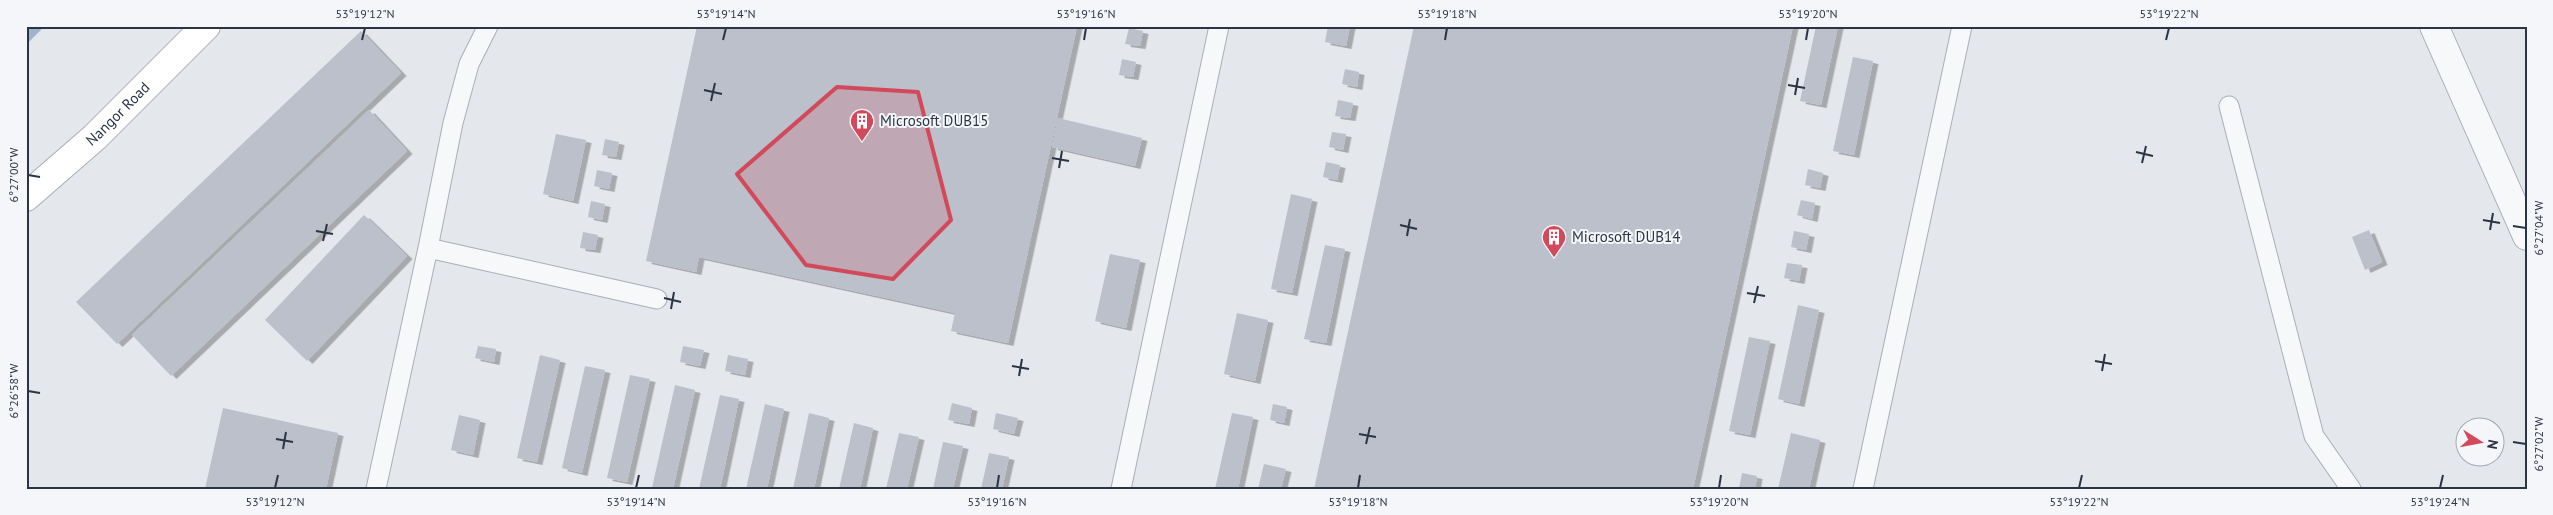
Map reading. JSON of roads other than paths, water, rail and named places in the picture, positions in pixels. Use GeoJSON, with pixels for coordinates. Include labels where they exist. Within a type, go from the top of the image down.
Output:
{"type":"FeatureCollection","features":[{"type":"Feature","properties":{"kind":"main road","name":"Nangor Road"},"geometry":{"type":"LineString","coordinates":[[26,197],[95,137],[206,26]]}},
{"type":"Feature","properties":{"kind":"street"},"geometry":{"type":"LineString","coordinates":[[2434,26],[2519,199],[2527,236]]}},
{"type":"Feature","properties":{"kind":"lane"},"geometry":{"type":"LineString","coordinates":[[376,489],[453,123],[469,64],[488,26]]}},
{"type":"Feature","properties":{"kind":"lane"},"geometry":{"type":"LineString","coordinates":[[1120,489],[1219,26]]}},
{"type":"Feature","properties":{"kind":"lane"},"geometry":{"type":"LineString","coordinates":[[1863,489],[1962,26]]}},
{"type":"Feature","properties":{"kind":"lane"},"geometry":{"type":"LineString","coordinates":[[2229,106],[2314,436],[2351,489]]}},
{"type":"Feature","properties":{"kind":"lane"},"geometry":{"type":"LineString","coordinates":[[428,248],[657,299]]}},
{"type":"Feature","properties":{"kind":"waterway"},"geometry":{"type":"LineString","coordinates":[[26,37],[37,26]]}},
{"type":"Feature","properties":{"kind":"place","name":"Microsoft DUB15"},"geometry":{"type":"Point","coordinates":[862,142]}},
{"type":"Feature","properties":{"kind":"place","name":"Microsoft DUB14"},"geometry":{"type":"Point","coordinates":[1554,258]}}]}
